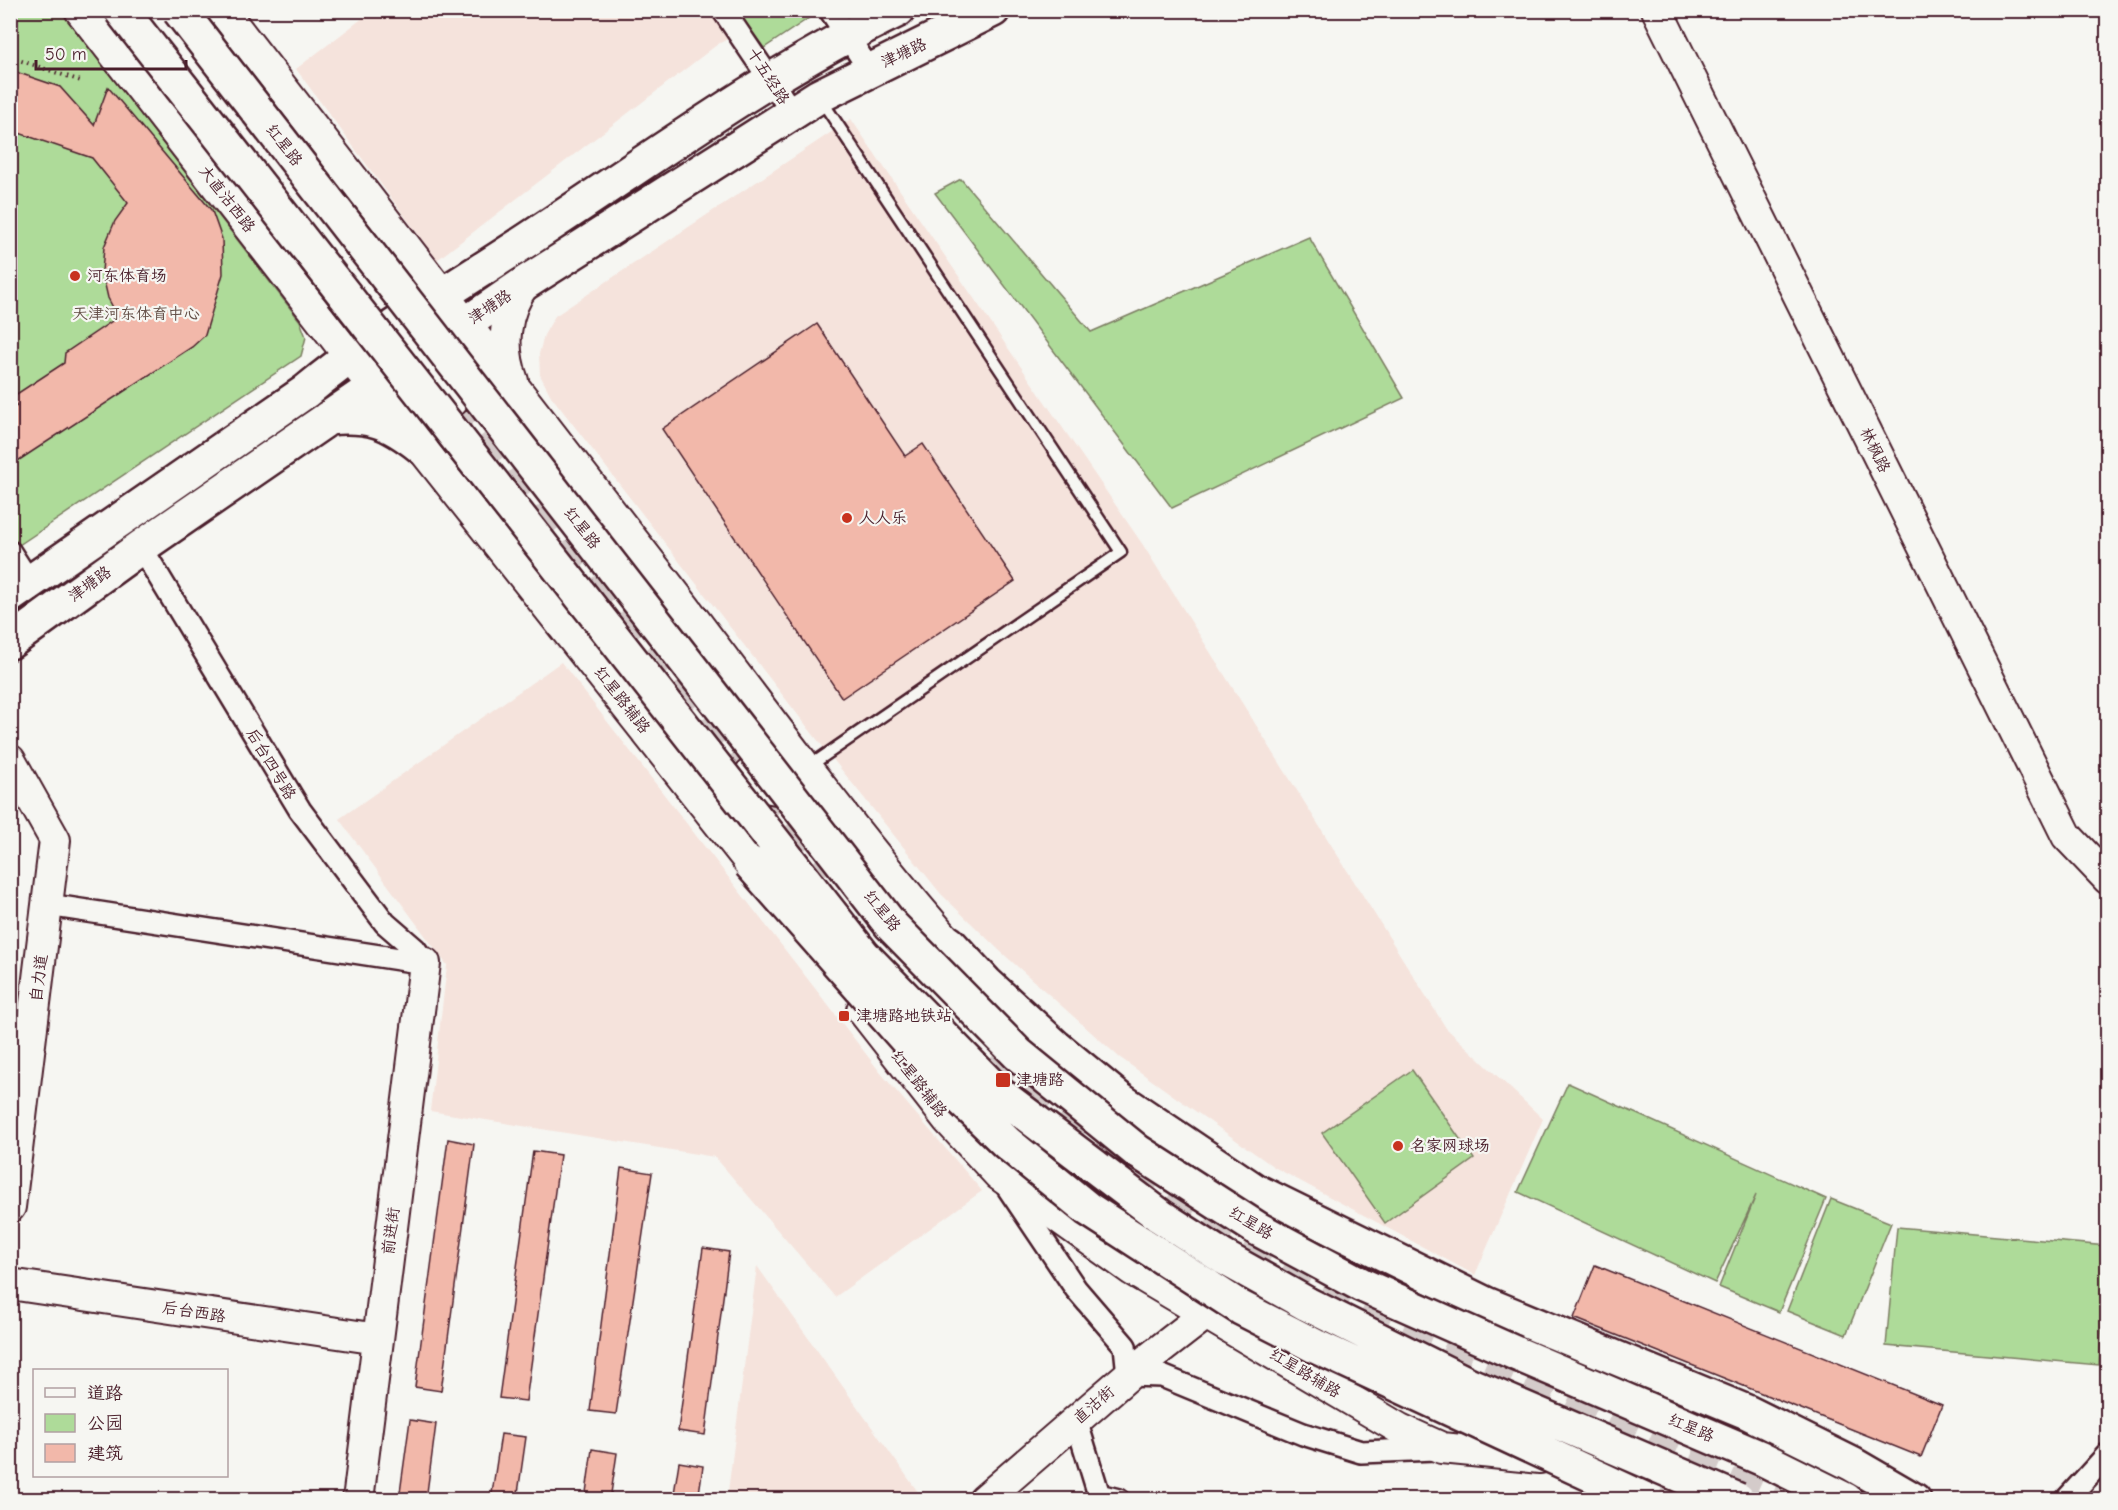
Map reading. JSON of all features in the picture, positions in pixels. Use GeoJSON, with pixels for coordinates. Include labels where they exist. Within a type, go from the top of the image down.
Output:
{"type":"FeatureCollection","features":[{"type":"Feature","properties":{"kind":"main road","name":"大直沽西路"},"geometry":{"type":"LineString","coordinates":[[80,10],[360,369]]}},
{"type":"Feature","properties":{"kind":"main road"},"geometry":{"type":"LineString","coordinates":[[121,10],[863,955],[998,1093],[1160,1216],[1223,1257],[1307,1304],[1470,1385],[1738,1500]]}},
{"type":"Feature","properties":{"kind":"main road","name":"红星路"},"geometry":{"type":"LineString","coordinates":[[179,10],[891,925],[1018,1054],[1137,1151],[1258,1229],[1331,1268],[1493,1343],[1761,1458],[1846,1500]]}},
{"type":"Feature","properties":{"kind":"main road"},"geometry":{"type":"LineString","coordinates":[[222,10],[895,882],[986,983],[1056,1047],[1119,1099],[1254,1190],[1486,1304],[1747,1412],[1852,1464],[1914,1500]]}},
{"type":"Feature","properties":{"kind":"main road","name":"津塘路"},"geometry":{"type":"LineString","coordinates":[[360,369],[402,367],[452,306],[490,266],[770,80],[838,23],[898,10]]}},
{"type":"Feature","properties":{"kind":"main road","name":"津塘路"},"geometry":{"type":"LineString","coordinates":[[20,590],[305,392],[360,369],[452,306],[525,283],[805,104],[869,69],[993,10]]}},
{"type":"Feature","properties":{"kind":"main road","name":"林枫路"},"geometry":{"type":"LineString","coordinates":[[1656,10],[2067,836],[2108,879]]}},
{"type":"Feature","properties":{"kind":"main road"},"geometry":{"type":"LineString","coordinates":[[518,392],[509,369],[506,336],[513,303],[525,283]]}},
{"type":"Feature","properties":{"kind":"main road"},"geometry":{"type":"LineString","coordinates":[[305,392],[318,367],[323,350],[321,328],[314,310]]}},
{"type":"Feature","properties":{"kind":"main road"},"geometry":{"type":"LineString","coordinates":[[421,447],[402,406],[400,387],[402,367],[425,379],[453,401]]}},
{"type":"Feature","properties":{"kind":"main road","name":"津塘路"},"geometry":{"type":"LineString","coordinates":[[10,642],[141,547],[328,418],[360,369]]}},
{"type":"Feature","properties":{"kind":"main road","name":"红星路辅路"},"geometry":{"type":"LineString","coordinates":[[360,369],[421,447],[735,826],[750,863],[948,1120],[999,1175],[1132,1270],[1400,1429],[1443,1448],[1539,1458]]}},
{"type":"Feature","properties":{"kind":"main road"},"geometry":{"type":"LineString","coordinates":[[328,418],[347,416],[377,420],[396,428],[421,447]]}},
{"type":"Feature","properties":{"kind":"main road","name":"自力道"},"geometry":{"type":"LineString","coordinates":[[10,760],[55,840],[48,905],[18,1091],[10,1207]]}},
{"type":"Feature","properties":{"kind":"main road"},"geometry":{"type":"LineString","coordinates":[[750,774],[769,798],[811,796],[842,814]]}},
{"type":"Feature","properties":{"kind":"main road"},"geometry":{"type":"LineString","coordinates":[[750,863],[944,1082],[1007,1143],[1088,1209],[1241,1308],[1304,1341],[1646,1500]]}},
{"type":"Feature","properties":{"kind":"main road","name":"前进街"},"geometry":{"type":"LineString","coordinates":[[358,1500],[425,963]]}},
{"type":"Feature","properties":{"kind":"main road","name":"后台西路"},"geometry":{"type":"LineString","coordinates":[[10,1284],[378,1339]]}},
{"type":"Feature","properties":{"kind":"main road","name":"直沽街"},"geometry":{"type":"LineString","coordinates":[[984,1500],[1128,1375],[1206,1314]]}},
{"type":"Feature","properties":{"kind":"street","name":"十五经路"},"geometry":{"type":"LineString","coordinates":[[723,10],[770,80],[805,104]]}},
{"type":"Feature","properties":{"kind":"street"},"geometry":{"type":"LineString","coordinates":[[838,23],[869,69]]}},
{"type":"Feature","properties":{"kind":"street","name":"后台四号路"},"geometry":{"type":"LineString","coordinates":[[141,547],[300,810],[385,922],[415,949],[425,963]]}},
{"type":"Feature","properties":{"kind":"street"},"geometry":{"type":"LineString","coordinates":[[10,552],[20,590]]}},
{"type":"Feature","properties":{"kind":"street"},"geometry":{"type":"LineString","coordinates":[[48,905],[425,963]]}},
{"type":"Feature","properties":{"kind":"street"},"geometry":{"type":"LineString","coordinates":[[999,1175],[1076,1289],[1125,1346],[1128,1375],[1162,1376],[1303,1434],[1361,1452],[1443,1448]]}},
{"type":"Feature","properties":{"kind":"street"},"geometry":{"type":"LineString","coordinates":[[1076,1420],[1099,1495],[1119,1500]]}},
{"type":"Feature","properties":{"kind":"street"},"geometry":{"type":"LineString","coordinates":[[2066,1500],[2108,1454]]}},
{"type":"Feature","properties":{"kind":"lane"},"geometry":{"type":"LineString","coordinates":[[735,826],[806,769],[1121,552],[805,104]]}},
{"type":"Feature","properties":{"kind":"path"},"geometry":{"type":"LineString","coordinates":[[10,57],[81,81]]}},
{"type":"Feature","properties":{"kind":"shaded area"},"geometry":{"type":"Polygon","coordinates":[[[372,11],[782,11],[718,44],[437,260],[296,69],[372,11]]]}},
{"type":"Feature","properties":{"kind":"shaded area"},"geometry":{"type":"Polygon","coordinates":[[[851,119],[1143,545],[1446,1028],[1543,1119],[1475,1275],[1274,1167],[1119,1057],[1000,951],[941,894],[812,733],[551,396],[540,375],[539,354],[544,335],[555,316],[851,119]]]}},
{"type":"Feature","properties":{"kind":"shaded area"},"geometry":{"type":"Polygon","coordinates":[[[561,662],[880,1072],[982,1191],[835,1297],[715,1157],[430,1111],[447,965],[339,819],[561,662]]]}},
{"type":"Feature","properties":{"kind":"shaded area"},"geometry":{"type":"Polygon","coordinates":[[[757,1266],[923,1499],[727,1499],[757,1266]]]}},
{"type":"Feature","properties":{"kind":"green space"},"geometry":{"type":"Polygon","coordinates":[[[821,10],[764,48],[737,11],[821,10]]]}},
{"type":"Feature","properties":{"kind":"green space","name":"天津河东体育中心"},"geometry":{"type":"Polygon","coordinates":[[[10,11],[61,11],[300,321],[306,337],[301,356],[19,545],[10,542],[10,11]]]}},
{"type":"Feature","properties":{"kind":"green space"},"geometry":{"type":"Polygon","coordinates":[[[961,179],[1091,332],[1309,237],[1404,398],[1172,508],[935,193],[961,179]]]}},
{"type":"Feature","properties":{"kind":"green space","name":"名家网球场"},"geometry":{"type":"Polygon","coordinates":[[[1412,1070],[1474,1159],[1385,1223],[1322,1133],[1412,1070]]]}},
{"type":"Feature","properties":{"kind":"green space"},"geometry":{"type":"Polygon","coordinates":[[[1568,1083],[1826,1199],[1779,1312],[1719,1287],[1756,1195],[1715,1283],[1518,1192],[1568,1083]]]}},
{"type":"Feature","properties":{"kind":"green space"},"geometry":{"type":"Polygon","coordinates":[[[1831,1199],[1891,1223],[1846,1335],[1787,1311],[1831,1199]]]}},
{"type":"Feature","properties":{"kind":"green space"},"geometry":{"type":"Polygon","coordinates":[[[1897,1227],[2107,1246],[2099,1365],[1886,1346],[1897,1227]]]}},
{"type":"Feature","properties":{"kind":"building"},"geometry":{"type":"Polygon","coordinates":[[[10,70],[60,87],[94,125],[108,87],[212,211],[222,239],[223,274],[205,335],[192,347],[10,466],[10,410],[17,406],[12,397],[64,363],[65,353],[118,317],[108,298],[102,272],[104,247],[115,221],[128,203],[92,158],[10,130],[10,70]]]}},
{"type":"Feature","properties":{"kind":"building","name":"人人乐"},"geometry":{"type":"Polygon","coordinates":[[[817,324],[905,456],[923,444],[1015,581],[842,698],[662,429],[817,324]]]}},
{"type":"Feature","properties":{"kind":"building"},"geometry":{"type":"Polygon","coordinates":[[[448,1139],[474,1144],[441,1391],[415,1387],[448,1139]]]}},
{"type":"Feature","properties":{"kind":"building"},"geometry":{"type":"Polygon","coordinates":[[[533,1151],[560,1155],[526,1401],[499,1398],[533,1151]]]}},
{"type":"Feature","properties":{"kind":"building"},"geometry":{"type":"Polygon","coordinates":[[[621,1168],[652,1173],[616,1414],[590,1411],[621,1168]]]}},
{"type":"Feature","properties":{"kind":"building"},"geometry":{"type":"Polygon","coordinates":[[[703,1248],[729,1252],[705,1435],[678,1431],[703,1248]]]}},
{"type":"Feature","properties":{"kind":"building"},"geometry":{"type":"Polygon","coordinates":[[[1595,1265],[1942,1405],[1921,1457],[1574,1318],[1595,1265]]]}},
{"type":"Feature","properties":{"kind":"building"},"geometry":{"type":"Polygon","coordinates":[[[410,1420],[436,1424],[426,1500],[399,1500],[410,1420]]]}},
{"type":"Feature","properties":{"kind":"building"},"geometry":{"type":"Polygon","coordinates":[[[501,1434],[526,1437],[517,1500],[491,1500],[501,1434]]]}},
{"type":"Feature","properties":{"kind":"building"},"geometry":{"type":"Polygon","coordinates":[[[592,1449],[617,1453],[610,1500],[585,1500],[592,1449]]]}},
{"type":"Feature","properties":{"kind":"building"},"geometry":{"type":"Polygon","coordinates":[[[679,1462],[703,1466],[698,1500],[673,1500],[679,1462]]]}},
{"type":"Feature","properties":{"kind":"tunnel"},"geometry":{"type":"LineString","coordinates":[[453,401],[768,798],[830,871]]}},
{"type":"Feature","properties":{"kind":"tunnel"},"geometry":{"type":"LineString","coordinates":[[997,1052],[1057,1114],[1084,1137],[1240,1246],[1361,1313],[1790,1500]]}},
{"type":"Feature","properties":{"kind":"tunnel"},"geometry":{"type":"LineString","coordinates":[[1618,1476],[1684,1500]]}},
{"type":"Feature","properties":{"kind":"place","name":"河东体育场"},"geometry":{"type":"Point","coordinates":[75,276]}},
{"type":"Feature","properties":{"kind":"place","name":"人人乐"},"geometry":{"type":"Point","coordinates":[847,518]}},
{"type":"Feature","properties":{"kind":"place","name":"津塘路地铁站"},"geometry":{"type":"Point","coordinates":[844,1016]}},
{"type":"Feature","properties":{"kind":"place","name":"津塘路"},"geometry":{"type":"Point","coordinates":[1003,1080]}},
{"type":"Feature","properties":{"kind":"place","name":"名家网球场"},"geometry":{"type":"Point","coordinates":[1398,1146]}}]}
